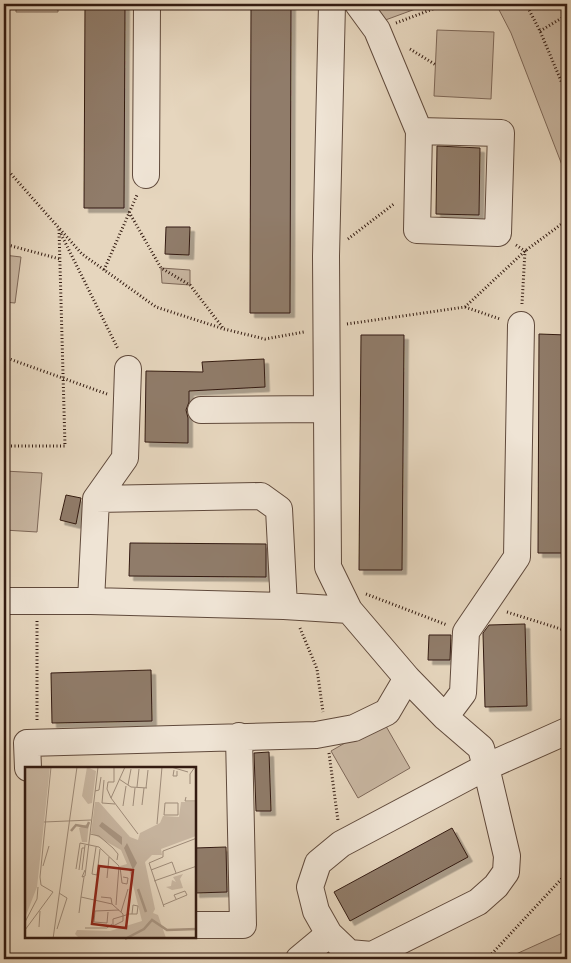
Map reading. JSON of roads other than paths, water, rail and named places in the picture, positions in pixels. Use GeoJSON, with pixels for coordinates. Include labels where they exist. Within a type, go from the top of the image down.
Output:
{"type":"FeatureCollection","features":[{"type":"Feature","properties":{"kind":"lane"},"geometry":{"type":"LineString","coordinates":[[146,175],[147,4]]}},
{"type":"Feature","properties":{"kind":"lane"},"geometry":{"type":"LineString","coordinates":[[332,4],[326,256],[328,567],[349,610],[407,678],[445,718],[481,748],[486,767],[508,856],[506,872],[496,886],[478,902],[372,955],[349,952],[329,934],[316,911],[310,887],[318,863],[341,844],[486,767],[567,731]]}},
{"type":"Feature","properties":{"kind":"lane"},"geometry":{"type":"LineString","coordinates":[[358,4],[377,30],[419,131],[416,230],[498,233],[501,133],[419,131]]}},
{"type":"Feature","properties":{"kind":"lane"},"geometry":{"type":"LineString","coordinates":[[445,718],[463,693],[466,632],[517,556],[521,326]]}},
{"type":"Feature","properties":{"kind":"lane"},"geometry":{"type":"LineString","coordinates":[[91,601],[96,499],[125,458],[128,369]]}},
{"type":"Feature","properties":{"kind":"lane"},"geometry":{"type":"LineString","coordinates":[[201,410],[326,409]]}},
{"type":"Feature","properties":{"kind":"lane"},"geometry":{"type":"LineString","coordinates":[[96,499],[261,496],[279,509],[284,606]]}},
{"type":"Feature","properties":{"kind":"lane"},"geometry":{"type":"LineString","coordinates":[[4,601],[91,601],[284,606],[349,610]]}},
{"type":"Feature","properties":{"kind":"lane"},"geometry":{"type":"LineString","coordinates":[[28,767],[27,743],[316,735],[354,728],[388,712],[407,678]]}},
{"type":"Feature","properties":{"kind":"lane"},"geometry":{"type":"LineString","coordinates":[[196,925],[242,925],[239,736]]}},
{"type":"Feature","properties":{"kind":"lane"},"geometry":{"type":"LineString","coordinates":[[299,959],[329,934]]}}]}
